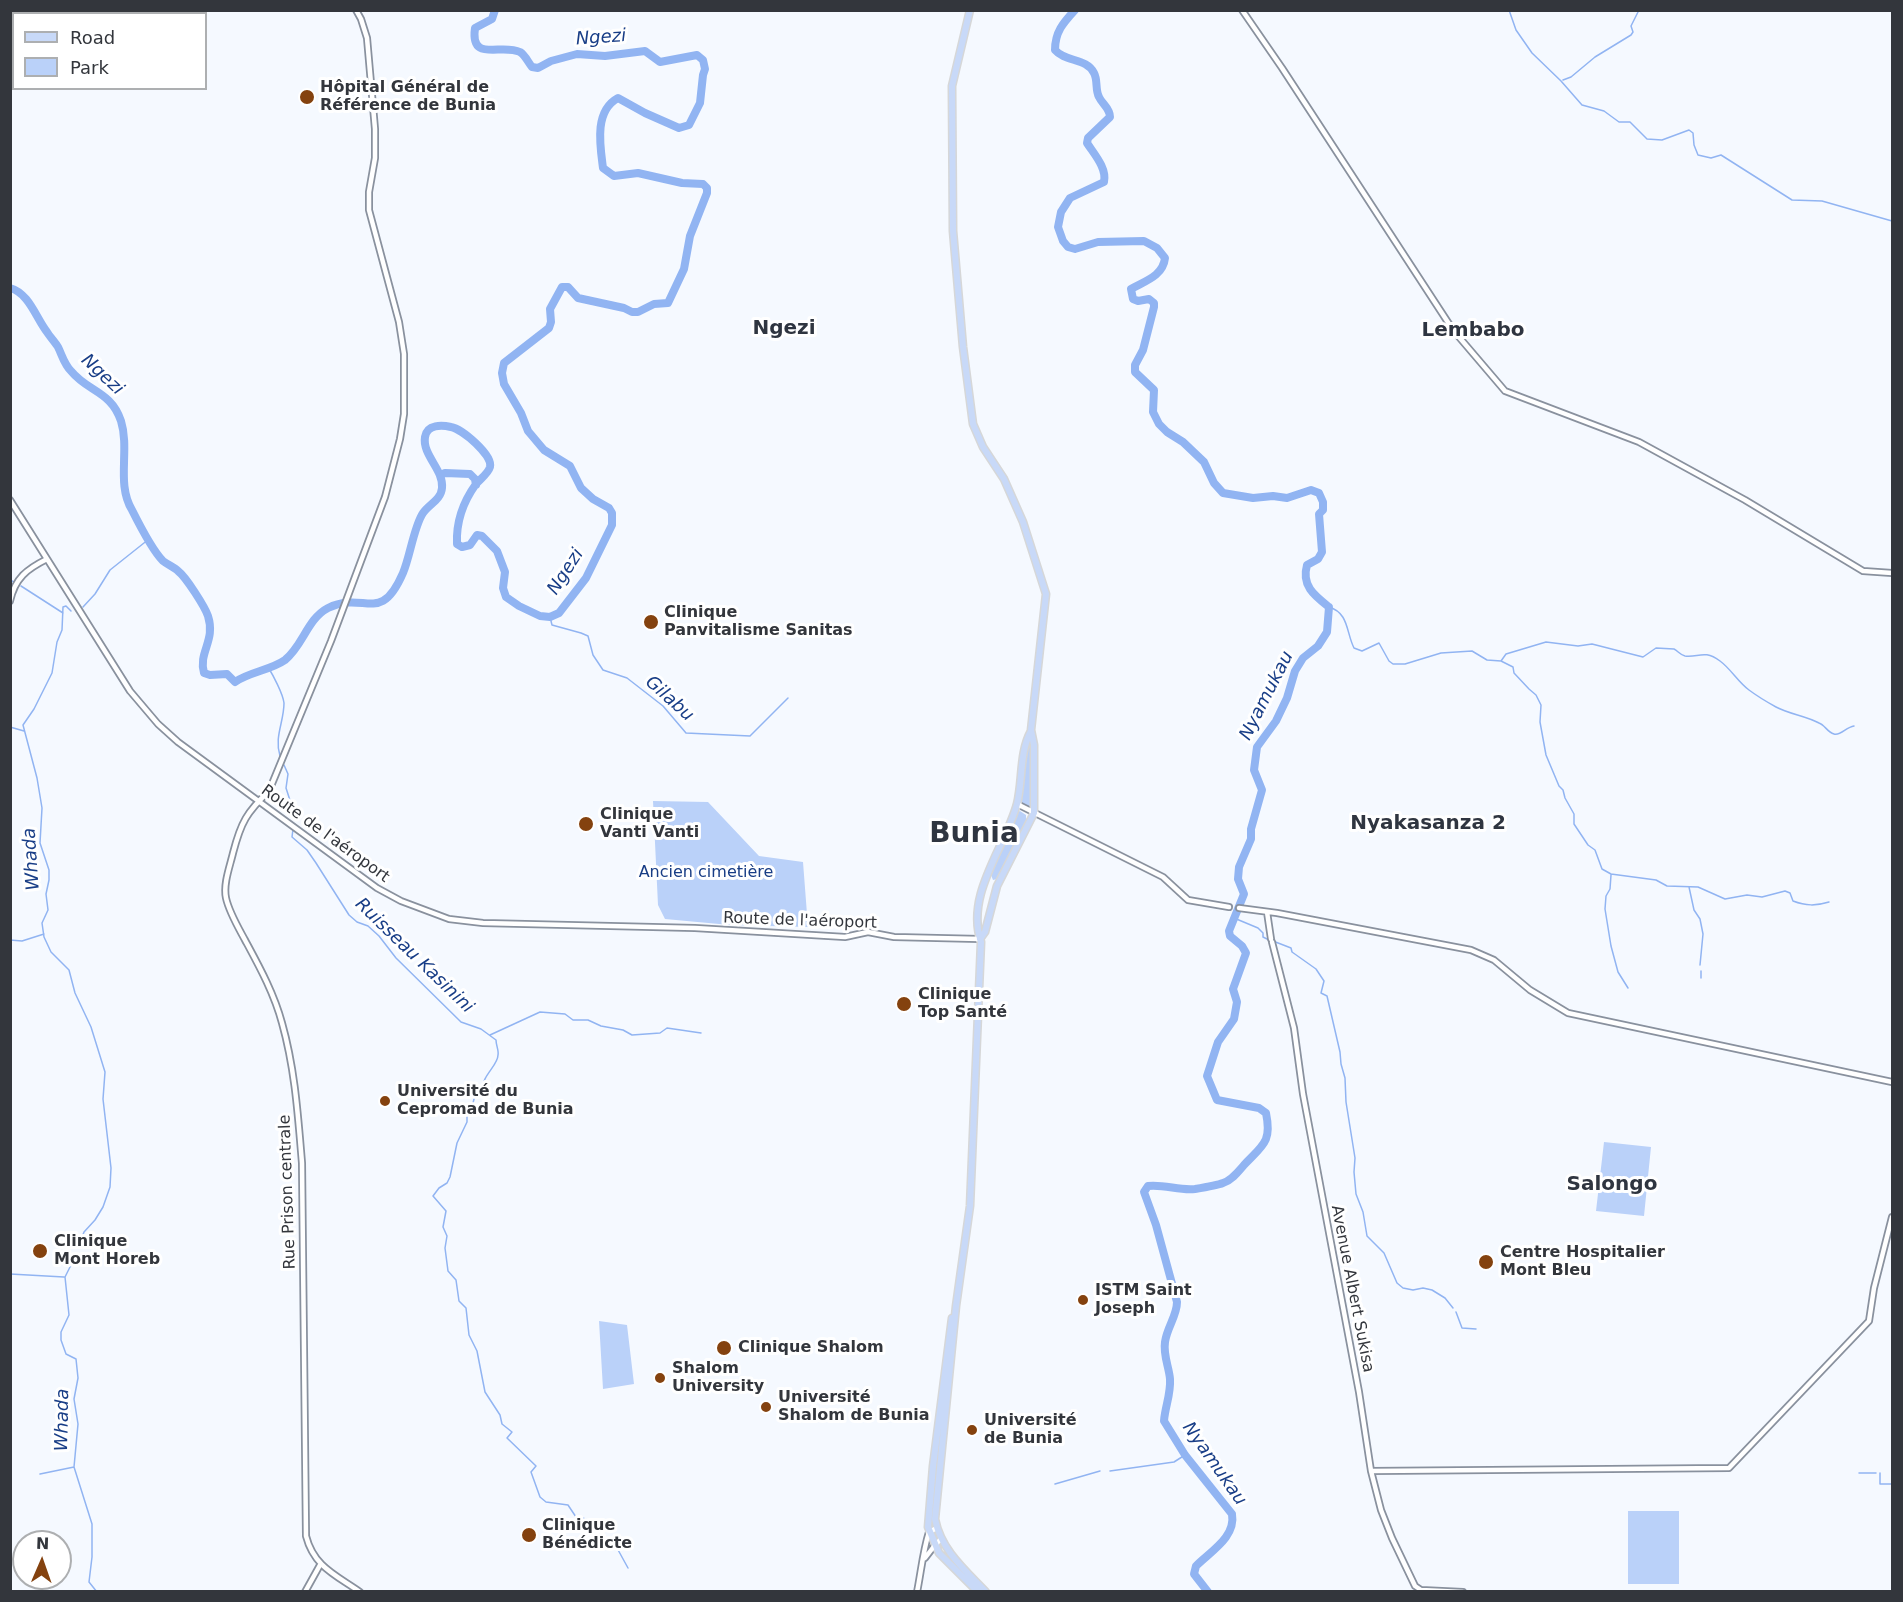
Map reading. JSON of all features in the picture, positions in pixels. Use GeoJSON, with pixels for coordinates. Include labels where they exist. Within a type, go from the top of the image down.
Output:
{"type":"FeatureCollection","features":[{"type":"Feature","properties":{"kind":"main road"},"geometry":{"type":"LineString","coordinates":[[970,10],[952,86],[953,231],[973,424],[1004,479],[1023,522],[1046,594],[1031,730],[1034,745],[1034,813],[997,886],[985,932],[980,939]]}},
{"type":"Feature","properties":{"kind":"main road"},"geometry":{"type":"LineString","coordinates":[[986,1592],[951,1555],[941,1539],[935,1519],[956,1306],[970,1206],[980,939],[979,905],[986,881],[1017,804],[1025,742],[1031,730]]}},
{"type":"Feature","properties":{"kind":"main road"},"geometry":{"type":"LineString","coordinates":[[986,881],[997,886]]}},
{"type":"Feature","properties":{"kind":"main road"},"geometry":{"type":"LineString","coordinates":[[956,1306],[951,1326],[939,1416],[928,1518],[929,1532],[944,1559],[978,1592]]}},
{"type":"Feature","properties":{"kind":"street","name":"Rue Prison centrale"},"geometry":{"type":"LineString","coordinates":[[320,1565],[310,1550],[306,1536],[302,1163],[292,1064],[282,1022],[272,994],[239,928],[226,897],[226,885],[244,819],[250,809],[269,791],[331,641],[392,474],[400,439],[405,385],[404,354],[399,322],[369,210],[369,192],[375,158],[375,129],[367,38],[356,10]]}},
{"type":"Feature","properties":{"kind":"street"},"geometry":{"type":"LineString","coordinates":[[1242,10],[1453,330],[1505,391],[1639,442],[1863,571],[1893,573]]}},
{"type":"Feature","properties":{"kind":"street","name":"Route de l'aéroport"},"geometry":{"type":"LineString","coordinates":[[10,500],[130,691],[148,715],[178,742],[259,800],[317,846],[377,888],[419,908],[465,922],[695,928],[845,937],[868,932],[894,938],[980,939]]}},
{"type":"Feature","properties":{"kind":"street"},"geometry":{"type":"LineString","coordinates":[[10,601],[21,576],[27,569],[47,559]]}},
{"type":"Feature","properties":{"kind":"street"},"geometry":{"type":"LineString","coordinates":[[1017,804],[1163,877],[1188,900],[1229,907]]}},
{"type":"Feature","properties":{"kind":"street"},"geometry":{"type":"LineString","coordinates":[[1241,908],[1471,950],[1494,960],[1530,990],[1568,1013],[1893,1082]]}},
{"type":"Feature","properties":{"kind":"street","name":"Avenue Albert Sukisa"},"geometry":{"type":"LineString","coordinates":[[1266,912],[1294,1028],[1303,1094],[1359,1392],[1371,1471],[1381,1510],[1415,1586],[1421,1590],[1462,1592]]}},
{"type":"Feature","properties":{"kind":"street"},"geometry":{"type":"LineString","coordinates":[[1371,1471],[1729,1468],[1869,1321],[1874,1287],[1893,1217]]}},
{"type":"Feature","properties":{"kind":"street"},"geometry":{"type":"LineString","coordinates":[[917,1592],[929,1532],[937,1528]]}},
{"type":"Feature","properties":{"kind":"street"},"geometry":{"type":"LineString","coordinates":[[924,1561],[941,1539]]}},
{"type":"Feature","properties":{"kind":"street"},"geometry":{"type":"LineString","coordinates":[[305,1592],[320,1565],[360,1592]]}},
{"type":"Feature","properties":{"kind":"green space"},"geometry":{"type":"Polygon","coordinates":[[[1029,743],[1031,745],[1031,805],[1027,808],[1019,801],[1026,745],[1029,743]]]}},
{"type":"Feature","properties":{"kind":"green space","name":"Ancien cimetière"},"geometry":{"type":"Polygon","coordinates":[[[653,801],[708,802],[759,856],[803,862],[808,927],[730,925],[665,919],[658,905],[653,801]]]}},
{"type":"Feature","properties":{"kind":"green space"},"geometry":{"type":"Polygon","coordinates":[[[1020,811],[1026,815],[1026,821],[997,879],[993,880],[991,875],[1016,813],[1020,811]]]}},
{"type":"Feature","properties":{"kind":"green space"},"geometry":{"type":"Polygon","coordinates":[[[1604,1142],[1651,1147],[1644,1216],[1596,1211],[1604,1142]]]}},
{"type":"Feature","properties":{"kind":"green space"},"geometry":{"type":"Polygon","coordinates":[[[599,1321],[627,1325],[634,1384],[603,1389],[599,1321]]]}},
{"type":"Feature","properties":{"kind":"green space"},"geometry":{"type":"Polygon","coordinates":[[[1628,1511],[1679,1511],[1679,1584],[1628,1584],[1628,1511]]]}},
{"type":"Feature","properties":{"kind":"waterway","name":"Ngezi"},"geometry":{"type":"LineString","coordinates":[[10,288],[27,300],[69,368],[78,378],[111,403],[117,411],[123,432],[127,500],[155,551],[163,561],[186,579],[208,616],[210,632],[203,659],[204,673],[227,674],[235,682],[285,660],[315,619],[328,608],[352,602],[379,603],[387,598],[395,589],[403,573],[420,519],[441,492],[442,481],[425,444],[426,433],[435,426],[451,427],[462,432],[476,443],[490,462],[489,470],[476,484],[464,505],[459,520],[457,544],[462,547],[470,545],[477,535],[482,536],[497,551],[505,572],[503,588],[506,597],[540,616],[550,617],[559,613],[586,578],[612,525],[612,513],[609,508],[593,499],[581,488],[570,466],[544,450],[528,431],[521,413],[504,384],[502,373],[504,363],[549,328],[550,309],[562,287],[568,287],[578,298],[624,308],[632,312],[638,312],[654,304],[668,303],[684,269],[690,236],[707,188],[703,184],[682,183],[638,173],[614,176],[603,168],[600,129],[605,111],[618,98],[679,128],[689,125],[700,103],[705,69],[703,60],[697,55],[660,62],[645,51],[605,56],[577,54],[551,61],[538,68],[532,67],[520,52],[488,50],[477,45],[475,28],[492,19],[495,10]]}},
{"type":"Feature","properties":{"kind":"waterway","name":"Nyamukau"},"geometry":{"type":"LineString","coordinates":[[1075,10],[1060,28],[1055,50],[1064,57],[1091,68],[1100,100],[1109,111],[1110,117],[1088,138],[1087,143],[1102,166],[1104,182],[1070,198],[1061,212],[1058,227],[1063,241],[1068,247],[1075,249],[1098,242],[1144,241],[1157,248],[1165,258],[1157,274],[1131,289],[1133,299],[1138,301],[1149,299],[1154,303],[1143,350],[1135,365],[1135,372],[1154,390],[1153,412],[1159,424],[1204,462],[1214,483],[1223,493],[1253,498],[1273,496],[1287,498],[1311,490],[1319,493],[1323,502],[1323,510],[1319,514],[1322,552],[1318,559],[1307,565],[1306,579],[1310,590],[1329,607],[1327,632],[1318,646],[1303,658],[1295,671],[1287,698],[1276,721],[1257,747],[1254,770],[1262,790],[1251,829],[1251,839],[1239,867],[1238,879],[1244,894],[1229,931],[1230,936],[1242,946],[1246,953],[1233,989],[1237,1002],[1234,1019],[1218,1042],[1207,1076],[1217,1100],[1259,1108],[1266,1113],[1267,1137],[1256,1153],[1235,1176],[1226,1182],[1195,1189],[1148,1186],[1144,1192],[1156,1225],[1177,1302],[1165,1342],[1170,1385],[1164,1421],[1185,1455],[1232,1514],[1230,1530],[1226,1537],[1196,1566],[1194,1574],[1208,1592]]}},
{"type":"Feature","properties":{"kind":"waterway"},"geometry":{"type":"LineString","coordinates":[[1509,10],[1516,30],[1532,53],[1582,105],[1604,111],[1619,122],[1630,122],[1647,139],[1662,140],[1689,130],[1693,133],[1698,155],[1711,158],[1721,155],[1792,200],[1822,201],[1892,221]]}},
{"type":"Feature","properties":{"kind":"waterway"},"geometry":{"type":"LineString","coordinates":[[1563,80],[1571,77],[1595,57],[1631,35],[1633,32],[1631,26],[1639,10]]}},
{"type":"Feature","properties":{"kind":"waterway"},"geometry":{"type":"LineString","coordinates":[[440,475],[445,473],[470,474],[475,479],[476,485]]}},
{"type":"Feature","properties":{"kind":"waterway","name":"Whada"},"geometry":{"type":"LineString","coordinates":[[83,607],[95,594],[110,570],[149,539]]}},
{"type":"Feature","properties":{"kind":"waterway"},"geometry":{"type":"LineString","coordinates":[[10,580],[14,582]]}},
{"type":"Feature","properties":{"kind":"waterway"},"geometry":{"type":"LineString","coordinates":[[21,586],[63,613]]}},
{"type":"Feature","properties":{"kind":"waterway","name":"Whada"},"geometry":{"type":"LineString","coordinates":[[71,611],[66,606],[63,607],[62,630],[57,642],[52,673],[34,709],[23,725],[37,778],[42,808],[40,843],[49,870],[46,894],[48,910],[42,923],[44,937],[51,952],[69,970],[75,993],[91,1027],[105,1072],[103,1099],[111,1168],[110,1187],[103,1207],[84,1232],[78,1248]]}},
{"type":"Feature","properties":{"kind":"waterway"},"geometry":{"type":"LineString","coordinates":[[1329,607],[1344,618],[1354,648],[1362,651],[1379,643],[1393,664],[1405,664],[1441,653],[1472,651],[1487,660],[1501,661],[1513,667],[1514,673],[1536,695],[1541,705],[1540,722],[1546,755],[1574,814],[1574,824],[1588,845],[1595,850],[1602,869],[1611,874],[1656,880],[1667,886],[1698,887],[1725,899],[1747,895],[1762,897],[1785,891],[1790,893],[1793,901],[1802,904],[1815,905],[1829,902]]}},
{"type":"Feature","properties":{"kind":"waterway","name":"Gilabu"},"geometry":{"type":"LineString","coordinates":[[550,617],[552,625],[588,636],[593,655],[603,670],[627,678],[663,706],[686,733],[750,736],[788,698]]}},
{"type":"Feature","properties":{"kind":"waterway"},"geometry":{"type":"LineString","coordinates":[[1501,661],[1506,654],[1546,642],[1578,646],[1592,644],[1643,657],[1656,648],[1674,649],[1685,656],[1710,655],[1724,664],[1749,690],[1776,707],[1821,724],[1834,734],[1839,734],[1854,726]]}},
{"type":"Feature","properties":{"kind":"waterway","name":"Ruisseau Kasinini"},"geometry":{"type":"LineString","coordinates":[[268,667],[284,703],[278,742],[280,756]]}},
{"type":"Feature","properties":{"kind":"waterway"},"geometry":{"type":"LineString","coordinates":[[10,727],[24,731]]}},
{"type":"Feature","properties":{"kind":"waterway","name":"Ruisseau Kasinini"},"geometry":{"type":"LineString","coordinates":[[284,765],[288,774],[286,788],[296,819]]}},
{"type":"Feature","properties":{"kind":"waterway","name":"Ruisseau Kasinini"},"geometry":{"type":"LineString","coordinates":[[293,829],[292,837],[307,850],[349,915],[357,922],[368,926],[379,936],[396,958],[461,1022],[481,1029],[496,1040],[497,1059],[484,1081],[483,1091],[474,1099],[472,1107],[467,1112],[467,1122],[457,1143],[450,1177],[433,1196],[446,1211],[443,1227],[447,1236],[445,1248],[448,1271],[456,1280],[459,1301],[466,1308],[469,1335],[477,1351],[485,1392],[500,1415],[502,1424],[512,1432],[507,1438],[536,1466],[531,1472],[540,1497],[546,1502],[568,1505],[576,1517],[597,1521],[600,1534],[617,1548],[628,1568]]}},
{"type":"Feature","properties":{"kind":"waterway"},"geometry":{"type":"LineString","coordinates":[[1611,875],[1605,909],[1618,972],[1628,988]]}},
{"type":"Feature","properties":{"kind":"waterway"},"geometry":{"type":"LineString","coordinates":[[1689,887],[1703,934],[1700,965]]}},
{"type":"Feature","properties":{"kind":"waterway"},"geometry":{"type":"LineString","coordinates":[[1234,918],[1258,928],[1263,933],[1263,937],[1269,940]]}},
{"type":"Feature","properties":{"kind":"waterway"},"geometry":{"type":"LineString","coordinates":[[10,940],[22,941],[44,934]]}},
{"type":"Feature","properties":{"kind":"waterway"},"geometry":{"type":"LineString","coordinates":[[1273,941],[1291,948],[1292,952],[1316,969],[1324,981],[1321,993],[1327,996],[1345,1078],[1346,1102],[1355,1158],[1356,1194],[1363,1212],[1367,1236],[1384,1253],[1397,1283],[1403,1288],[1432,1290],[1445,1298],[1453,1308]]}},
{"type":"Feature","properties":{"kind":"waterway"},"geometry":{"type":"LineString","coordinates":[[1701,971],[1701,978]]}},
{"type":"Feature","properties":{"kind":"waterway"},"geometry":{"type":"LineString","coordinates":[[490,1035],[540,1012],[565,1014],[573,1020],[588,1020],[601,1026],[623,1030],[632,1035],[660,1033],[667,1028],[701,1033]]}},
{"type":"Feature","properties":{"kind":"waterway","name":"Whada"},"geometry":{"type":"LineString","coordinates":[[76,1255],[65,1277],[69,1315],[61,1332],[61,1340],[66,1354],[76,1359],[78,1378],[74,1399],[78,1424],[74,1467],[92,1524],[89,1582],[97,1592]]}},
{"type":"Feature","properties":{"kind":"waterway"},"geometry":{"type":"LineString","coordinates":[[10,1274],[64,1277]]}},
{"type":"Feature","properties":{"kind":"waterway"},"geometry":{"type":"LineString","coordinates":[[1456,1312],[1462,1328],[1476,1329]]}},
{"type":"Feature","properties":{"kind":"waterway"},"geometry":{"type":"LineString","coordinates":[[1110,1471],[1174,1462],[1185,1455]]}},
{"type":"Feature","properties":{"kind":"waterway"},"geometry":{"type":"LineString","coordinates":[[40,1474],[74,1467]]}},
{"type":"Feature","properties":{"kind":"waterway"},"geometry":{"type":"LineString","coordinates":[[1055,1484],[1100,1471]]}},
{"type":"Feature","properties":{"kind":"waterway"},"geometry":{"type":"LineString","coordinates":[[1859,1473],[1876,1473]]}},
{"type":"Feature","properties":{"kind":"waterway"},"geometry":{"type":"LineString","coordinates":[[1880,1473],[1880,1484],[1892,1484]]}},
{"type":"Feature","properties":{"kind":"place","name":"Hôpital Général de Référence de Bunia"},"geometry":{"type":"Point","coordinates":[307,97]}},
{"type":"Feature","properties":{"kind":"place","name":"Clinique Panvitalisme Sanitas"},"geometry":{"type":"Point","coordinates":[651,622]}},
{"type":"Feature","properties":{"kind":"place","name":"Clinique Vanti Vanti"},"geometry":{"type":"Point","coordinates":[586,824]}},
{"type":"Feature","properties":{"kind":"place","name":"Clinique Top Santé"},"geometry":{"type":"Point","coordinates":[904,1004]}},
{"type":"Feature","properties":{"kind":"place","name":"Université du Cepromad de Bunia"},"geometry":{"type":"Point","coordinates":[385,1101]}},
{"type":"Feature","properties":{"kind":"place","name":"Clinique Mont Horeb"},"geometry":{"type":"Point","coordinates":[40,1251]}},
{"type":"Feature","properties":{"kind":"place","name":"Centre Hospitalier Mont Bleu"},"geometry":{"type":"Point","coordinates":[1486,1262]}},
{"type":"Feature","properties":{"kind":"place","name":"ISTM Saint Joseph"},"geometry":{"type":"Point","coordinates":[1083,1300]}},
{"type":"Feature","properties":{"kind":"place","name":"Clinique Shalom"},"geometry":{"type":"Point","coordinates":[724,1348]}},
{"type":"Feature","properties":{"kind":"place","name":"Shalom University"},"geometry":{"type":"Point","coordinates":[660,1378]}},
{"type":"Feature","properties":{"kind":"place","name":"Université Shalom de Bunia"},"geometry":{"type":"Point","coordinates":[766,1407]}},
{"type":"Feature","properties":{"kind":"place","name":"Université de Bunia"},"geometry":{"type":"Point","coordinates":[972,1430]}},
{"type":"Feature","properties":{"kind":"place","name":"Clinique Bénédicte"},"geometry":{"type":"Point","coordinates":[529,1535]}},
{"type":"Feature","properties":{"kind":"district","name":"Ngezi"},"geometry":{"type":"Point","coordinates":[784,329]}},
{"type":"Feature","properties":{"kind":"district","name":"Lembabo"},"geometry":{"type":"Point","coordinates":[1473,331]}},
{"type":"Feature","properties":{"kind":"district","name":"Nyakasanza 2"},"geometry":{"type":"Point","coordinates":[1428,824]}},
{"type":"Feature","properties":{"kind":"district","name":"Bunia"},"geometry":{"type":"Point","coordinates":[974,835]}},
{"type":"Feature","properties":{"kind":"district","name":"Salongo"},"geometry":{"type":"Point","coordinates":[1612,1185]}}]}
